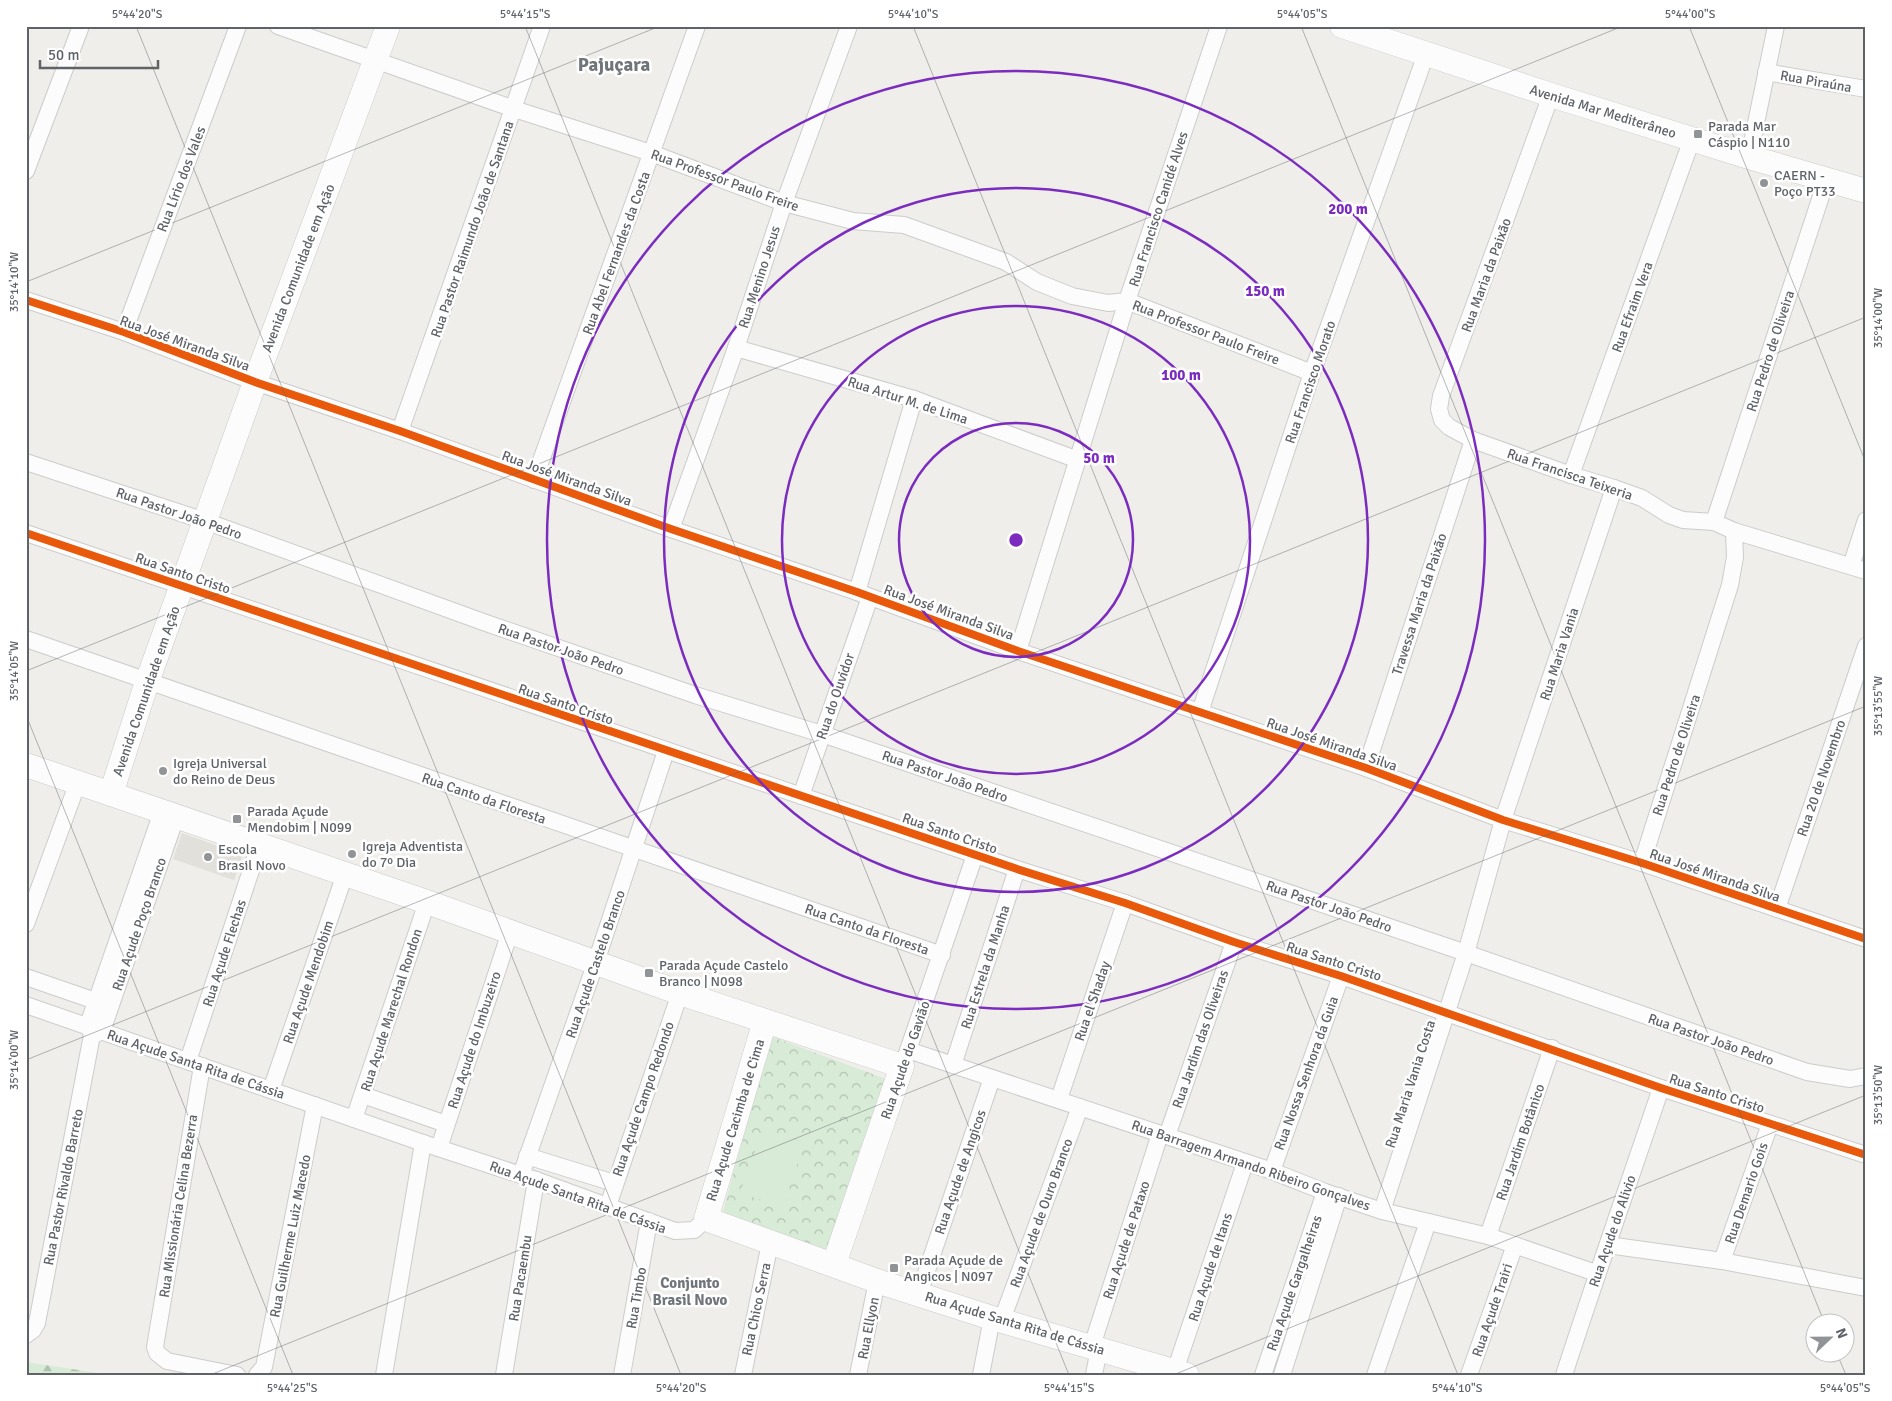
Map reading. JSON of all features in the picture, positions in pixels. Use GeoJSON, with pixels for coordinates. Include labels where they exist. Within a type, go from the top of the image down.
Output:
{"type":"FeatureCollection","features":[{"type":"Feature","properties":{"kind":"street"},"geometry":{"type":"LineString","coordinates":[[26,171],[81,26]]}},
{"type":"Feature","properties":{"kind":"street","name":"Rua Lírio dos Vales"},"geometry":{"type":"LineString","coordinates":[[124,332],[238,26]]}},
{"type":"Feature","properties":{"kind":"street","name":"Rua Professor Paulo Freire"},"geometry":{"type":"LineString","coordinates":[[278,26],[514,109],[651,153],[784,204],[853,221],[904,226],[1006,262],[1037,282],[1072,296],[1108,303],[1127,301],[1312,374]]}},
{"type":"Feature","properties":{"kind":"street","name":"Avenida Comunidade em Ação"},"geometry":{"type":"LineString","coordinates":[[111,794],[147,682],[255,382],[388,26]]}},
{"type":"Feature","properties":{"kind":"street","name":"Rua Pastor Raimundo João de Santana"},"geometry":{"type":"LineString","coordinates":[[400,431],[542,26]]}},
{"type":"Feature","properties":{"kind":"street","name":"Rua Abel Fernandes da Costa"},"geometry":{"type":"LineString","coordinates":[[534,480],[697,26]]}},
{"type":"Feature","properties":{"kind":"street","name":"Rua Menino Jesus"},"geometry":{"type":"LineString","coordinates":[[671,529],[736,348],[784,204],[849,26]]}},
{"type":"Feature","properties":{"kind":"street","name":"Rua Francisco Canidé Alves"},"geometry":{"type":"LineString","coordinates":[[1018,651],[1127,301],[1219,26]]}},
{"type":"Feature","properties":{"kind":"street","name":"Avenida Mar Mediterâneo"},"geometry":{"type":"LineString","coordinates":[[1342,26],[1551,95],[1826,181],[1866,191]]}},
{"type":"Feature","properties":{"kind":"street"},"geometry":{"type":"LineString","coordinates":[[1749,157],[1776,26]]}},
{"type":"Feature","properties":{"kind":"street","name":"Rua Francisco Morato"},"geometry":{"type":"LineString","coordinates":[[1200,712],[1312,374],[1426,54]]}},
{"type":"Feature","properties":{"kind":"street","name":"Rua Piraúna"},"geometry":{"type":"LineString","coordinates":[[1766,72],[1866,89]]}},
{"type":"Feature","properties":{"kind":"street","name":"Rua Maria da Paixão"},"geometry":{"type":"LineString","coordinates":[[1473,440],[1449,427],[1442,420],[1439,409],[1441,396],[1551,95]]}},
{"type":"Feature","properties":{"kind":"street","name":"Rua Efraim Vera"},"geometry":{"type":"LineString","coordinates":[[1571,475],[1692,139]]}},
{"type":"Feature","properties":{"kind":"street","name":"Rua Pedro de Oliveira"},"geometry":{"type":"LineString","coordinates":[[1714,522],[1826,181]]}},
{"type":"Feature","properties":{"kind":"street","name":"Rua José Miranda Silva"},"geometry":{"type":"LineString","coordinates":[[26,300],[124,332],[255,382],[400,431],[671,529],[863,594],[1018,651],[1366,768],[1503,820],[1642,863],[1866,940]]}},
{"type":"Feature","properties":{"kind":"street","name":"Rua Artur M. de Lima"},"geometry":{"type":"LineString","coordinates":[[736,348],[914,400],[1078,460]]}},
{"type":"Feature","properties":{"kind":"street","name":"Rua do Ouvidor"},"geometry":{"type":"LineString","coordinates":[[801,796],[822,734],[863,594],[914,400]]}},
{"type":"Feature","properties":{"kind":"street","name":"Rua Francisca Teixeria"},"geometry":{"type":"LineString","coordinates":[[1473,440],[1642,498],[1669,515],[1683,520],[1714,522],[1734,531],[1858,569]]}},
{"type":"Feature","properties":{"kind":"street","name":"Travessa Maria da Paixão"},"geometry":{"type":"LineString","coordinates":[[1366,768],[1473,440]]}},
{"type":"Feature","properties":{"kind":"street","name":"Rua Pastor João Pedro"},"geometry":{"type":"LineString","coordinates":[[26,462],[205,521],[495,626],[695,695],[822,734],[1466,953],[1807,1072],[1850,1079],[1866,1076]]}},
{"type":"Feature","properties":{"kind":"street","name":"Rua Maria Vania"},"geometry":{"type":"LineString","coordinates":[[1503,820],[1614,488]]}},
{"type":"Feature","properties":{"kind":"street"},"geometry":{"type":"LineString","coordinates":[[1858,569],[1866,520]]}},
{"type":"Feature","properties":{"kind":"street","name":"Rua Pedro de Oliveira"},"geometry":{"type":"LineString","coordinates":[[1642,863],[1730,586],[1735,557],[1734,531]]}},
{"type":"Feature","properties":{"kind":"street","name":"Rua Santo Cristo"},"geometry":{"type":"LineString","coordinates":[[26,533],[666,751],[1017,869],[1125,903],[1234,942],[1446,1011],[1661,1088],[1866,1155]]}},
{"type":"Feature","properties":{"kind":"street","name":"Rua Canto da Floresta"},"geometry":{"type":"LineString","coordinates":[[26,639],[942,955]]}},
{"type":"Feature","properties":{"kind":"street","name":"Rua 20 de Novembro"},"geometry":{"type":"LineString","coordinates":[[1777,910],[1866,646]]}},
{"type":"Feature","properties":{"kind":"street","name":"Rua Açude Castelo Branco"},"geometry":{"type":"LineString","coordinates":[[528,1178],[527,1156],[596,962],[666,751]]}},
{"type":"Feature","properties":{"kind":"street"},"geometry":{"type":"LineString","coordinates":[[26,765],[427,902],[680,993],[765,1021],[905,1058]]}},
{"type":"Feature","properties":{"kind":"street"},"geometry":{"type":"LineString","coordinates":[[26,924],[78,782]]}},
{"type":"Feature","properties":{"kind":"street","name":"Rua Açude Poço Branco"},"geometry":{"type":"LineString","coordinates":[[94,1031],[169,815]]}},
{"type":"Feature","properties":{"kind":"street","name":"Rua Maria Vania Costa"},"geometry":{"type":"LineString","coordinates":[[1382,1210],[1466,953],[1503,820]]}},
{"type":"Feature","properties":{"kind":"street","name":"Rua Açude Flechas"},"geometry":{"type":"LineString","coordinates":[[195,1063],[259,846]]}},
{"type":"Feature","properties":{"kind":"street","name":"Rua Açude do Gavião"},"geometry":{"type":"LineString","coordinates":[[834,1264],[975,855]]}},
{"type":"Feature","properties":{"kind":"street","name":"Rua Estrela da Manha"},"geometry":{"type":"LineString","coordinates":[[953,1065],[1017,869]]}},
{"type":"Feature","properties":{"kind":"street","name":"Rua Açude Mendobim"},"geometry":{"type":"LineString","coordinates":[[271,1090],[344,874]]}},
{"type":"Feature","properties":{"kind":"street","name":"Rua Açude Marechal Rondon"},"geometry":{"type":"LineString","coordinates":[[354,1118],[427,902]]}},
{"type":"Feature","properties":{"kind":"street","name":"Rua el Shaday"},"geometry":{"type":"LineString","coordinates":[[1059,1099],[1125,903]]}},
{"type":"Feature","properties":{"kind":"street","name":"Rua Açude do Imbuzeiro"},"geometry":{"type":"LineString","coordinates":[[384,1375],[431,1146],[446,1124],[510,932]]}},
{"type":"Feature","properties":{"kind":"street","name":"Rua Jardim das Oliveiras"},"geometry":{"type":"LineString","coordinates":[[1164,1135],[1234,942]]}},
{"type":"Feature","properties":{"kind":"street","name":"Rua Nossa Senhora da Guia"},"geometry":{"type":"LineString","coordinates":[[1272,1171],[1341,976]]}},
{"type":"Feature","properties":{"kind":"street"},"geometry":{"type":"LineString","coordinates":[[26,977],[104,1004]]}},
{"type":"Feature","properties":{"kind":"street","name":"Rua Açude Campo Redondo"},"geometry":{"type":"LineString","coordinates":[[608,1206],[680,993]]}},
{"type":"Feature","properties":{"kind":"street","name":"Rua Açude Santa Rita de Cássia"},"geometry":{"type":"LineString","coordinates":[[26,1005],[94,1031],[195,1063],[528,1178],[675,1232],[686,1232],[698,1227],[706,1219],[877,1281],[997,1319],[1181,1373]]}},
{"type":"Feature","properties":{"kind":"street","name":"Rua Açude Cacimba de Cima"},"geometry":{"type":"LineString","coordinates":[[706,1219],[765,1021]]}},
{"type":"Feature","properties":{"kind":"street","name":"Rua Pastor Rivaldo Barreto"},"geometry":{"type":"LineString","coordinates":[[26,1335],[33,1330],[37,1323],[94,1031]]}},
{"type":"Feature","properties":{"kind":"street","name":"Rua Jardim Botânico"},"geometry":{"type":"LineString","coordinates":[[1488,1236],[1552,1048]]}},
{"type":"Feature","properties":{"kind":"street","name":"Rua Barragem Armando Ribeiro Gonçalves"},"geometry":{"type":"LineString","coordinates":[[905,1058],[953,1065],[1272,1171],[1332,1194],[1382,1210],[1488,1236],[1596,1273]]}},
{"type":"Feature","properties":{"kind":"street","name":"Rua Missionária Celina Bezerra"},"geometry":{"type":"LineString","coordinates":[[195,1063],[155,1347],[157,1353],[167,1361],[238,1375]]}},
{"type":"Feature","properties":{"kind":"street","name":"Rua Açude de Angicos"},"geometry":{"type":"LineString","coordinates":[[919,1294],[992,1078]]}},
{"type":"Feature","properties":{"kind":"street","name":"Rua Açude do Alivio"},"geometry":{"type":"LineString","coordinates":[[1564,1375],[1596,1273],[1608,1245],[1661,1088]]}},
{"type":"Feature","properties":{"kind":"street"},"geometry":{"type":"LineString","coordinates":[[363,1096],[446,1124]]}},
{"type":"Feature","properties":{"kind":"street","name":"Rua Guilherme Luiz Macedo"},"geometry":{"type":"LineString","coordinates":[[261,1371],[315,1105]]}},
{"type":"Feature","properties":{"kind":"street","name":"Rua Açude de Ouro Branco"},"geometry":{"type":"LineString","coordinates":[[981,1375],[997,1319],[1080,1107]]}},
{"type":"Feature","properties":{"kind":"street","name":"Rua Demario Gois"},"geometry":{"type":"LineString","coordinates":[[1722,1261],[1770,1124]]}},
{"type":"Feature","properties":{"kind":"street","name":"Rua Açude de Pataxo"},"geometry":{"type":"LineString","coordinates":[[1094,1375],[1096,1347],[1164,1135]]}},
{"type":"Feature","properties":{"kind":"street"},"geometry":{"type":"LineString","coordinates":[[527,1156],[614,1184]]}},
{"type":"Feature","properties":{"kind":"street","name":"Rua Açude de Itans"},"geometry":{"type":"LineString","coordinates":[[1181,1373],[1245,1162]]}},
{"type":"Feature","properties":{"kind":"street","name":"Rua Pacaembu"},"geometry":{"type":"LineString","coordinates":[[504,1375],[528,1178]]}},
{"type":"Feature","properties":{"kind":"street","name":"Rua Açude Gargalheiras"},"geometry":{"type":"LineString","coordinates":[[1264,1375],[1332,1194]]}},
{"type":"Feature","properties":{"kind":"street","name":"Rua Açude Gargalheiras"},"geometry":{"type":"LineString","coordinates":[[1282,1375],[1332,1194]]}},
{"type":"Feature","properties":{"kind":"street","name":"Rua Timbo"},"geometry":{"type":"LineString","coordinates":[[622,1375],[649,1221]]}},
{"type":"Feature","properties":{"kind":"street"},"geometry":{"type":"LineString","coordinates":[[1375,1375],[1428,1222]]}},
{"type":"Feature","properties":{"kind":"street","name":"Rua Chico Serra"},"geometry":{"type":"LineString","coordinates":[[743,1375],[770,1243]]}},
{"type":"Feature","properties":{"kind":"street","name":"Rua Açude Trairi"},"geometry":{"type":"LineString","coordinates":[[1469,1375],[1515,1245]]}},
{"type":"Feature","properties":{"kind":"street"},"geometry":{"type":"LineString","coordinates":[[1608,1245],[1722,1261],[1866,1288]]}},
{"type":"Feature","properties":{"kind":"street","name":"Rua Ellyon"},"geometry":{"type":"LineString","coordinates":[[858,1375],[877,1281]]}},
{"type":"Feature","properties":{"kind":"shaded area","name":"Escola Brasil Novo"},"geometry":{"type":"Polygon","coordinates":[[[182,833],[243,855],[234,880],[173,859],[182,833]]]}},
{"type":"Feature","properties":{"kind":"green space"},"geometry":{"type":"Polygon","coordinates":[[[770,1036],[894,1082],[834,1258],[721,1219],[770,1036]]]}},
{"type":"Feature","properties":{"kind":"green space"},"geometry":{"type":"Polygon","coordinates":[[[763,1129],[804,1143],[783,1207],[740,1193],[763,1129]]]}},
{"type":"Feature","properties":{"kind":"green space"},"geometry":{"type":"Polygon","coordinates":[[[26,1362],[111,1375],[26,1375],[26,1362]]]}},
{"type":"Feature","properties":{"kind":"cycle path"},"geometry":{"type":"LineString","coordinates":[[26,300],[124,332],[255,382],[400,431],[671,529],[857,592],[1018,651],[1366,768],[1503,820],[1642,863],[1866,939]]}},
{"type":"Feature","properties":{"kind":"cycle path"},"geometry":{"type":"LineString","coordinates":[[26,533],[1017,869],[1125,903],[1234,942],[1341,976],[1661,1088],[1866,1155]]}},
{"type":"Feature","properties":{"kind":"place","name":"Parada Mar Cáspio | N110"},"geometry":{"type":"Point","coordinates":[1698,134]}},
{"type":"Feature","properties":{"kind":"place","name":"CAERN - Poço PT33"},"geometry":{"type":"Point","coordinates":[1764,183]}},
{"type":"Feature","properties":{"kind":"place","name":"Igreja Universal do Reino de Deus"},"geometry":{"type":"Point","coordinates":[163,771]}},
{"type":"Feature","properties":{"kind":"place","name":"Parada Açude Mendobim | N099"},"geometry":{"type":"Point","coordinates":[237,819]}},
{"type":"Feature","properties":{"kind":"place","name":"Igreja Adventista do 7º Dia"},"geometry":{"type":"Point","coordinates":[352,854]}},
{"type":"Feature","properties":{"kind":"place","name":"Escola Brasil Novo"},"geometry":{"type":"Point","coordinates":[208,857]}},
{"type":"Feature","properties":{"kind":"place","name":"Parada Açude Castelo Branco | N098"},"geometry":{"type":"Point","coordinates":[649,973]}},
{"type":"Feature","properties":{"kind":"place","name":"Parada Açude de Angicos | N097"},"geometry":{"type":"Point","coordinates":[894,1268]}},
{"type":"Feature","properties":{"kind":"district","name":"Pajuçara"},"geometry":{"type":"Point","coordinates":[614,64]}},
{"type":"Feature","properties":{"kind":"district","name":"Conjunto Brasil Novo"},"geometry":{"type":"Point","coordinates":[690,1292]}}]}
